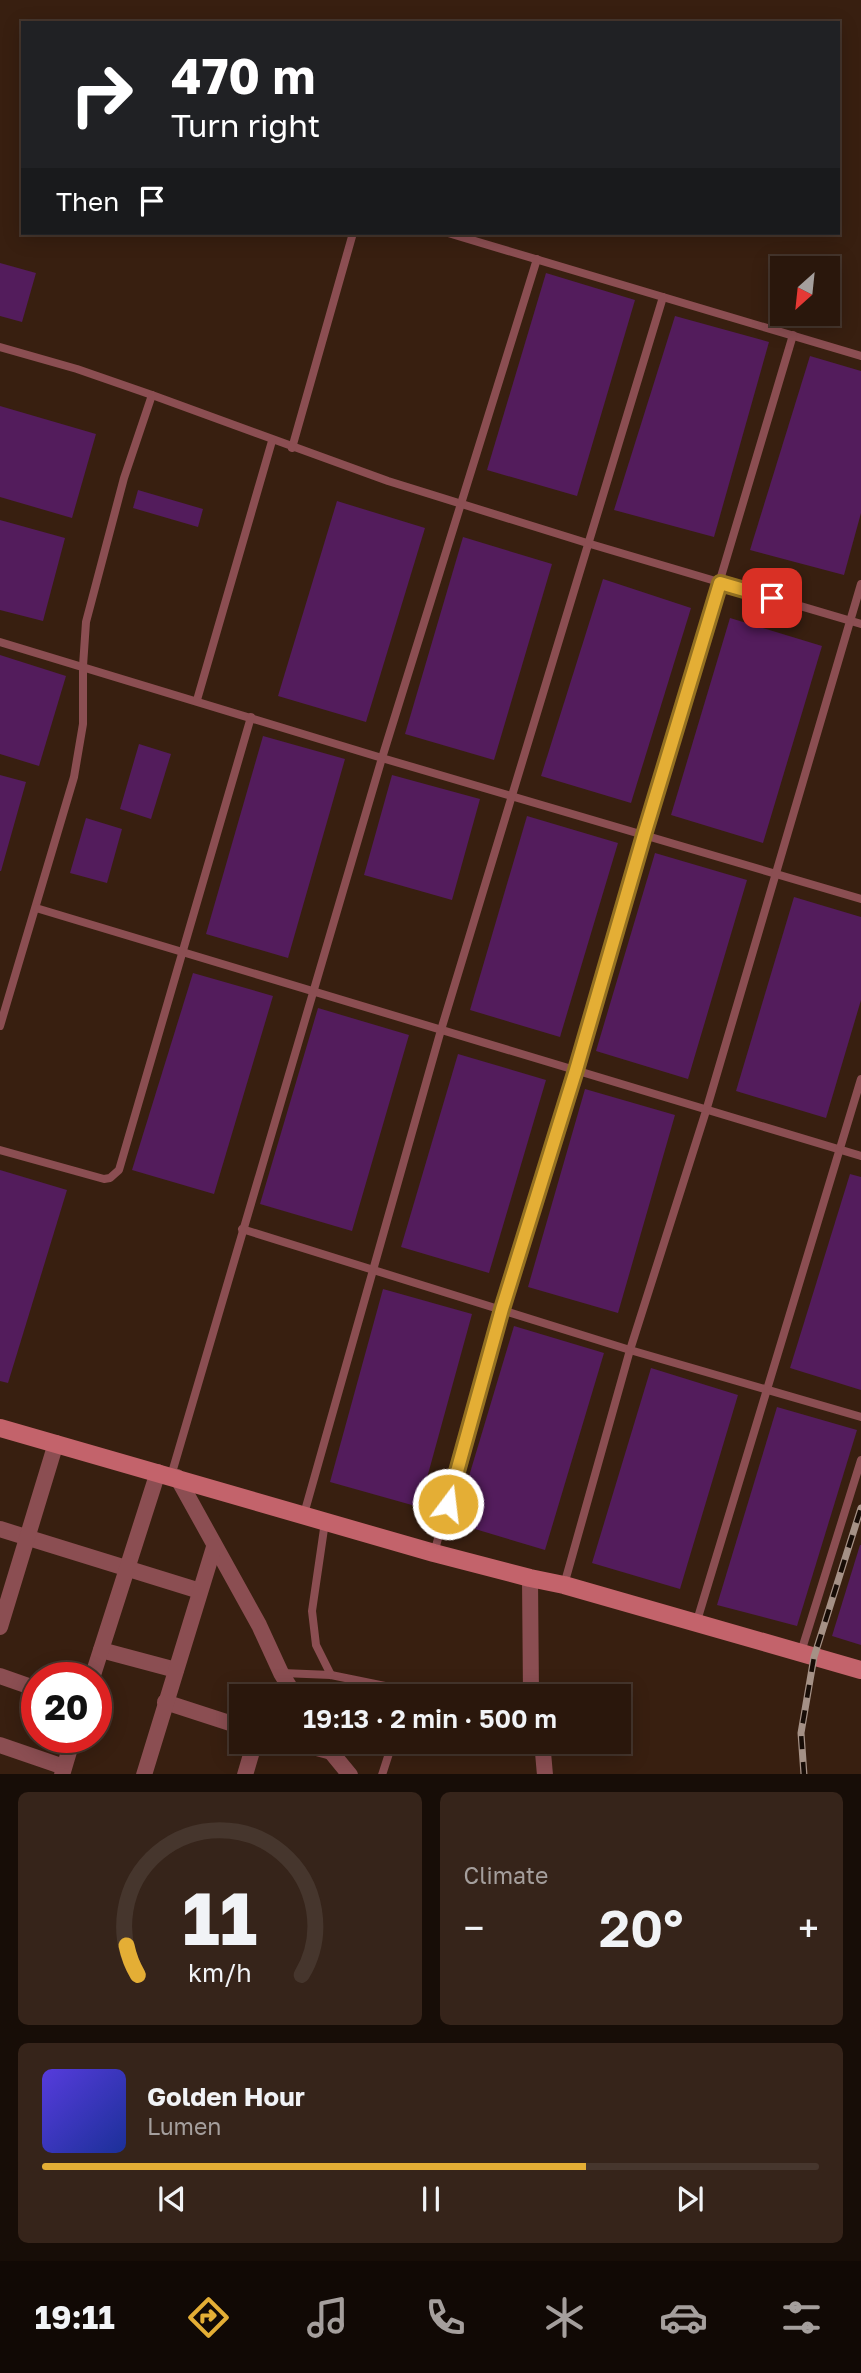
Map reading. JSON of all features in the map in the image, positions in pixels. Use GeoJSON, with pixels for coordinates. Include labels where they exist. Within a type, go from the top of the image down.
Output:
{"type":"FeatureCollection","features":[{"type":"Feature","properties":{"kind":"street"},"geometry":{"type":"LineString","coordinates":[[0,1428],[434,1553],[564,1585],[861,1670]]}},
{"type":"Feature","properties":{"kind":"street"},"geometry":{"type":"LineString","coordinates":[[0,1627],[56,1443]]}},
{"type":"Feature","properties":{"kind":"street"},"geometry":{"type":"LineString","coordinates":[[169,1475],[214,1547],[288,1684]]}},
{"type":"Feature","properties":{"kind":"street"},"geometry":{"type":"LineString","coordinates":[[97,1662],[127,1567],[169,1475]]}},
{"type":"Feature","properties":{"kind":"street"},"geometry":{"type":"LineString","coordinates":[[0,1529],[200,1591]]}},
{"type":"Feature","properties":{"kind":"street"},"geometry":{"type":"LineString","coordinates":[[144,1774],[214,1547]]}},
{"type":"Feature","properties":{"kind":"street"},"geometry":{"type":"LineString","coordinates":[[530,1578],[531,1684]]}},
{"type":"Feature","properties":{"kind":"street"},"geometry":{"type":"LineString","coordinates":[[101,1650],[176,1670]]}},
{"type":"Feature","properties":{"kind":"street"},"geometry":{"type":"LineString","coordinates":[[0,1676],[21,1683]]}},
{"type":"Feature","properties":{"kind":"street"},"geometry":{"type":"LineString","coordinates":[[165,1702],[229,1723]]}},
{"type":"Feature","properties":{"kind":"street"},"geometry":{"type":"LineString","coordinates":[[0,1745],[63,1771],[68,1753]]}},
{"type":"Feature","properties":{"kind":"street"},"geometry":{"type":"LineString","coordinates":[[245,1774],[251,1754]]}},
{"type":"Feature","properties":{"kind":"street"},"geometry":{"type":"LineString","coordinates":[[332,1754],[350,1774]]}},
{"type":"Feature","properties":{"kind":"street"},"geometry":{"type":"LineString","coordinates":[[545,1754],[545,1774]]}},
{"type":"Feature","properties":{"kind":"lane"},"geometry":{"type":"LineString","coordinates":[[292,448],[352,235]]}},
{"type":"Feature","properties":{"kind":"lane"},"geometry":{"type":"LineString","coordinates":[[455,235],[861,356]]}},
{"type":"Feature","properties":{"kind":"lane"},"geometry":{"type":"LineString","coordinates":[[169,1475],[382,758],[537,259]]}},
{"type":"Feature","properties":{"kind":"lane"},"geometry":{"type":"LineString","coordinates":[[304,1514],[441,1030],[663,297]]}},
{"type":"Feature","properties":{"kind":"lane"},"geometry":{"type":"LineString","coordinates":[[434,1553],[502,1309],[576,1070],[793,335]]}},
{"type":"Feature","properties":{"kind":"lane"},"geometry":{"type":"LineString","coordinates":[[0,346],[77,369],[272,441],[460,505],[861,624]]}},
{"type":"Feature","properties":{"kind":"lane"},"geometry":{"type":"LineString","coordinates":[[0,1026],[65,809],[80,749],[86,622],[124,478],[152,395]]}},
{"type":"Feature","properties":{"kind":"lane"},"geometry":{"type":"LineString","coordinates":[[197,700],[272,441]]}},
{"type":"Feature","properties":{"kind":"lane"},"geometry":{"type":"LineString","coordinates":[[564,1585],[630,1350],[706,1111],[861,584]]}},
{"type":"Feature","properties":{"kind":"lane"},"geometry":{"type":"LineString","coordinates":[[0,642],[861,899]]}},
{"type":"Feature","properties":{"kind":"lane"},"geometry":{"type":"LineString","coordinates":[[0,1150],[104,1179],[116,1174],[122,1163],[251,717]]}},
{"type":"Feature","properties":{"kind":"lane"},"geometry":{"type":"LineString","coordinates":[[36,908],[861,1156]]}},
{"type":"Feature","properties":{"kind":"lane"},"geometry":{"type":"LineString","coordinates":[[696,1624],[861,1079]]}},
{"type":"Feature","properties":{"kind":"lane"},"geometry":{"type":"LineString","coordinates":[[242,1229],[630,1350],[861,1417]]}},
{"type":"Feature","properties":{"kind":"lane"},"geometry":{"type":"LineString","coordinates":[[801,1652],[861,1460]]}},
{"type":"Feature","properties":{"kind":"lane"},"geometry":{"type":"LineString","coordinates":[[325,1520],[312,1611],[316,1645],[331,1675]]}},
{"type":"Feature","properties":{"kind":"lane"},"geometry":{"type":"LineString","coordinates":[[281,1673],[331,1675],[370,1684]]}},
{"type":"Feature","properties":{"kind":"lane"},"geometry":{"type":"LineString","coordinates":[[382,1774],[389,1754]]}},
{"type":"Feature","properties":{"kind":"building"},"geometry":{"type":"Polygon","coordinates":[[[0,263],[36,273],[22,322],[0,316],[0,263]]]}},
{"type":"Feature","properties":{"kind":"building"},"geometry":{"type":"Polygon","coordinates":[[[546,273],[635,300],[577,496],[487,470],[546,273]]]}},
{"type":"Feature","properties":{"kind":"building"},"geometry":{"type":"Polygon","coordinates":[[[675,316],[769,342],[714,537],[614,510],[675,316]]]}},
{"type":"Feature","properties":{"kind":"building"},"geometry":{"type":"Polygon","coordinates":[[[810,356],[861,371],[861,513],[844,575],[750,550],[810,356]]]}},
{"type":"Feature","properties":{"kind":"building"},"geometry":{"type":"Polygon","coordinates":[[[0,406],[96,434],[72,518],[0,497],[0,406]]]}},
{"type":"Feature","properties":{"kind":"building"},"geometry":{"type":"Polygon","coordinates":[[[138,490],[203,509],[198,527],[133,508],[138,490]]]}},
{"type":"Feature","properties":{"kind":"building"},"geometry":{"type":"Polygon","coordinates":[[[337,501],[425,528],[366,722],[278,696],[337,501]]]}},
{"type":"Feature","properties":{"kind":"building"},"geometry":{"type":"Polygon","coordinates":[[[0,520],[65,538],[43,621],[0,610],[0,520]]]}},
{"type":"Feature","properties":{"kind":"building"},"geometry":{"type":"Polygon","coordinates":[[[463,537],[552,564],[494,760],[405,734],[463,537]]]}},
{"type":"Feature","properties":{"kind":"building"},"geometry":{"type":"Polygon","coordinates":[[[603,579],[691,608],[631,803],[541,776],[603,579]]]}},
{"type":"Feature","properties":{"kind":"building"},"geometry":{"type":"Polygon","coordinates":[[[730,618],[822,646],[763,843],[671,815],[730,618]]]}},
{"type":"Feature","properties":{"kind":"building"},"geometry":{"type":"Polygon","coordinates":[[[0,655],[66,676],[39,766],[0,754],[0,655]]]}},
{"type":"Feature","properties":{"kind":"building"},"geometry":{"type":"Polygon","coordinates":[[[263,736],[345,759],[288,958],[206,934],[263,736]]]}},
{"type":"Feature","properties":{"kind":"building"},"geometry":{"type":"Polygon","coordinates":[[[139,744],[171,754],[151,819],[120,809],[139,744]]]}},
{"type":"Feature","properties":{"kind":"building"},"geometry":{"type":"Polygon","coordinates":[[[0,775],[26,782],[1,871],[0,871],[0,775]]]}},
{"type":"Feature","properties":{"kind":"building"},"geometry":{"type":"Polygon","coordinates":[[[392,775],[480,799],[452,900],[364,875],[392,775]]]}},
{"type":"Feature","properties":{"kind":"building"},"geometry":{"type":"Polygon","coordinates":[[[527,816],[618,843],[560,1037],[470,1010],[527,816]]]}},
{"type":"Feature","properties":{"kind":"building"},"geometry":{"type":"Polygon","coordinates":[[[86,818],[122,829],[107,883],[70,873],[86,818]]]}},
{"type":"Feature","properties":{"kind":"building"},"geometry":{"type":"Polygon","coordinates":[[[655,853],[747,880],[688,1079],[596,1051],[655,853]]]}},
{"type":"Feature","properties":{"kind":"building"},"geometry":{"type":"Polygon","coordinates":[[[794,897],[861,917],[861,1000],[826,1118],[736,1091],[794,897]]]}},
{"type":"Feature","properties":{"kind":"building"},"geometry":{"type":"Polygon","coordinates":[[[193,973],[273,996],[214,1194],[132,1170],[193,973]]]}},
{"type":"Feature","properties":{"kind":"building"},"geometry":{"type":"Polygon","coordinates":[[[318,1008],[409,1035],[352,1231],[260,1204],[318,1008]]]}},
{"type":"Feature","properties":{"kind":"building"},"geometry":{"type":"Polygon","coordinates":[[[458,1054],[546,1080],[489,1273],[401,1247],[458,1054]]]}},
{"type":"Feature","properties":{"kind":"building"},"geometry":{"type":"Polygon","coordinates":[[[585,1089],[675,1115],[618,1313],[528,1287],[585,1089]]]}},
{"type":"Feature","properties":{"kind":"building"},"geometry":{"type":"Polygon","coordinates":[[[0,1170],[67,1190],[8,1383],[0,1381],[0,1170]]]}},
{"type":"Feature","properties":{"kind":"building"},"geometry":{"type":"Polygon","coordinates":[[[850,1174],[861,1177],[861,1390],[790,1368],[850,1174]]]}},
{"type":"Feature","properties":{"kind":"building"},"geometry":{"type":"Polygon","coordinates":[[[383,1289],[472,1314],[419,1507],[330,1482],[383,1289]]]}},
{"type":"Feature","properties":{"kind":"building"},"geometry":{"type":"Polygon","coordinates":[[[514,1326],[604,1353],[545,1550],[455,1523],[514,1326]]]}},
{"type":"Feature","properties":{"kind":"building"},"geometry":{"type":"Polygon","coordinates":[[[651,1368],[738,1395],[680,1589],[592,1563],[651,1368]]]}},
{"type":"Feature","properties":{"kind":"building"},"geometry":{"type":"Polygon","coordinates":[[[777,1407],[857,1430],[797,1626],[717,1605],[777,1407]]]}},
{"type":"Feature","properties":{"kind":"building"},"geometry":{"type":"Polygon","coordinates":[[[861,1545],[861,1645],[832,1636],[861,1545]]]}},
{"type":"Feature","properties":{"kind":"railway"},"geometry":{"type":"LineString","coordinates":[[804,1774],[801,1733],[814,1657],[861,1508]]}},
{"type":"Feature","properties":{"kind":"route"},"geometry":{"type":"LineString","coordinates":[[448,1504],[502,1309],[576,1070],[720,583],[772,598]]}}]}
